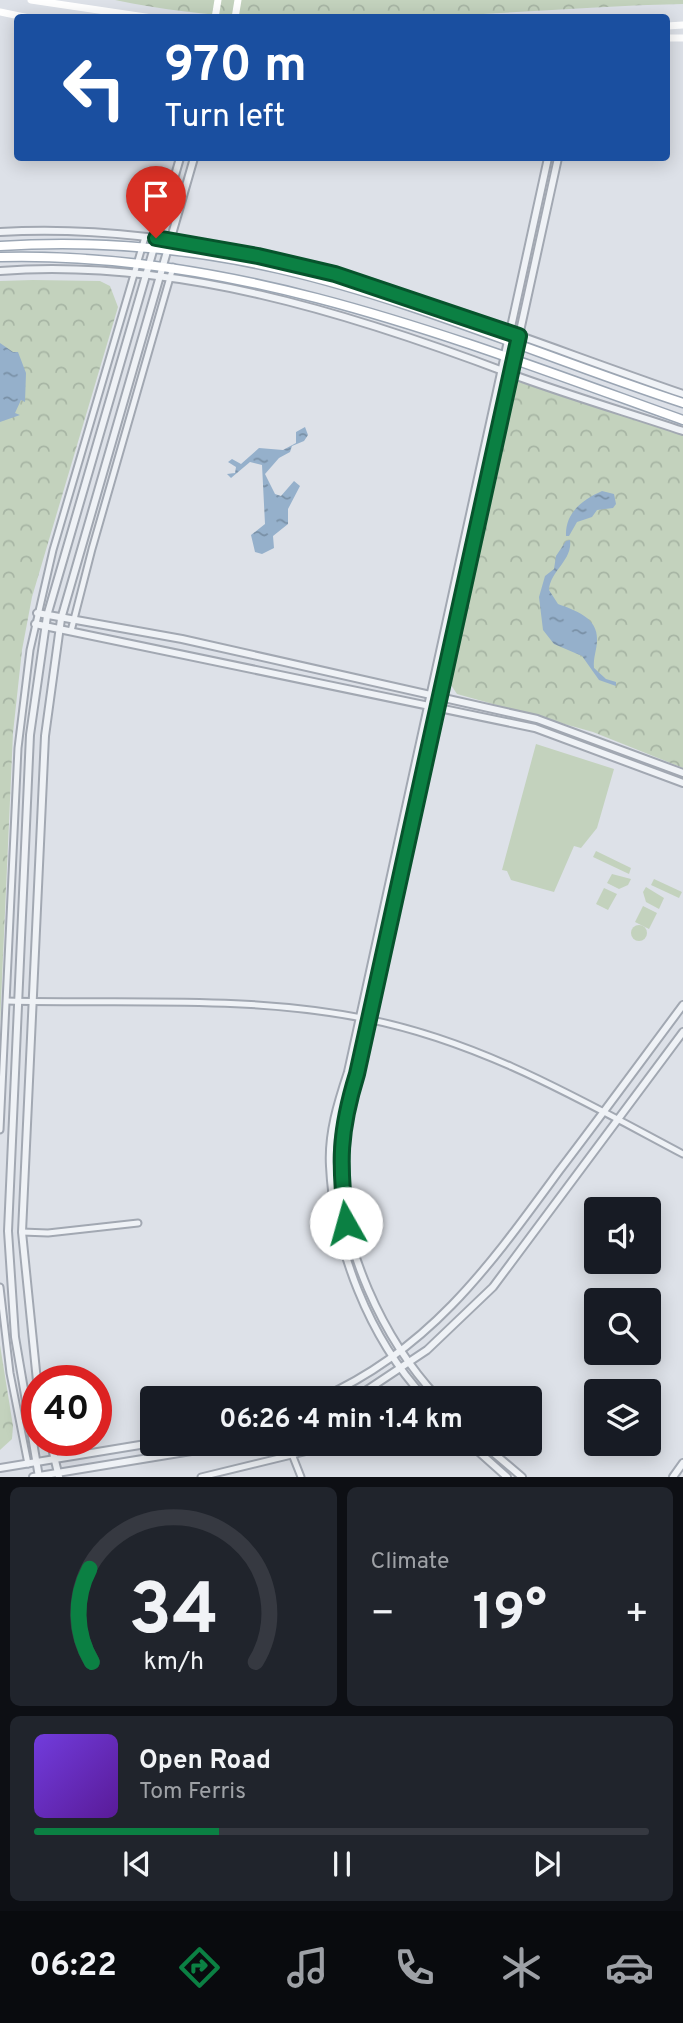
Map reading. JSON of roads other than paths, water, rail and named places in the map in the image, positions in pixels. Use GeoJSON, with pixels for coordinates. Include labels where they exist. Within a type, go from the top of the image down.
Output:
{"type":"FeatureCollection","features":[{"type":"Feature","properties":{"kind":"main road"},"geometry":{"type":"LineString","coordinates":[[31,0],[125,14]]}},
{"type":"Feature","properties":{"kind":"main road"},"geometry":{"type":"LineString","coordinates":[[0,246],[142,248],[246,262],[314,278],[518,341],[683,403]]}},
{"type":"Feature","properties":{"kind":"main road"},"geometry":{"type":"LineString","coordinates":[[0,257],[55,256],[138,261],[325,298],[510,359],[683,421]]}},
{"type":"Feature","properties":{"kind":"street"},"geometry":{"type":"LineString","coordinates":[[32,1463],[9,1271],[9,1175],[30,735],[47,616],[179,161]]}},
{"type":"Feature","properties":{"kind":"street"},"geometry":{"type":"LineString","coordinates":[[35,1365],[22,1232],[45,736],[61,619],[193,161]]}},
{"type":"Feature","properties":{"kind":"street"},"geometry":{"type":"LineString","coordinates":[[428,1386],[385,1325],[350,1240],[339,1164],[343,1117],[369,1019],[512,374],[508,338],[547,161]]}},
{"type":"Feature","properties":{"kind":"street"},"geometry":{"type":"LineString","coordinates":[[416,1386],[377,1329],[341,1243],[329,1164],[334,1115],[359,1017],[503,370],[518,341],[557,161]]}},
{"type":"Feature","properties":{"kind":"street"},"geometry":{"type":"LineString","coordinates":[[0,232],[79,232],[156,238],[258,256],[335,274],[508,338]]}},
{"type":"Feature","properties":{"kind":"street"},"geometry":{"type":"LineString","coordinates":[[0,1130],[18,748],[35,624],[145,237]]}},
{"type":"Feature","properties":{"kind":"street"},"geometry":{"type":"LineString","coordinates":[[71,631],[173,267]]}},
{"type":"Feature","properties":{"kind":"street"},"geometry":{"type":"LineString","coordinates":[[0,271],[75,270],[134,274],[244,291],[358,321],[683,431]]}},
{"type":"Feature","properties":{"kind":"street"},"geometry":{"type":"LineString","coordinates":[[518,341],[683,394]]}},
{"type":"Feature","properties":{"kind":"street"},"geometry":{"type":"LineString","coordinates":[[37,613],[182,639],[537,719],[683,774]]}},
{"type":"Feature","properties":{"kind":"street"},"geometry":{"type":"LineString","coordinates":[[35,624],[535,728],[683,783]]}},
{"type":"Feature","properties":{"kind":"street"},"geometry":{"type":"LineString","coordinates":[[7,1001],[236,1003],[369,1019],[480,1052],[532,1074],[683,1154]]}},
{"type":"Feature","properties":{"kind":"street"},"geometry":{"type":"LineString","coordinates":[[343,1386],[376,1368],[420,1336],[482,1274],[683,1005]]}},
{"type":"Feature","properties":{"kind":"street"},"geometry":{"type":"LineString","coordinates":[[377,1386],[427,1350],[493,1287],[683,1032]]}},
{"type":"Feature","properties":{"kind":"street"},"geometry":{"type":"LineString","coordinates":[[22,1232],[48,1233],[138,1223]]}},
{"type":"Feature","properties":{"kind":"street"},"geometry":{"type":"LineString","coordinates":[[0,1287],[6,1351],[32,1463],[39,1477]]}},
{"type":"Feature","properties":{"kind":"street"},"geometry":{"type":"LineString","coordinates":[[0,1468],[140,1445]]}},
{"type":"Feature","properties":{"kind":"street"},"geometry":{"type":"LineString","coordinates":[[53,1456],[58,1475]]}},
{"type":"Feature","properties":{"kind":"street"},"geometry":{"type":"LineString","coordinates":[[33,1477],[166,1456]]}},
{"type":"Feature","properties":{"kind":"street"},"geometry":{"type":"LineString","coordinates":[[201,1477],[288,1456]]}},
{"type":"Feature","properties":{"kind":"street"},"geometry":{"type":"LineString","coordinates":[[292,1456],[301,1477]]}},
{"type":"Feature","properties":{"kind":"street"},"geometry":{"type":"LineString","coordinates":[[483,1456],[507,1477]]}},
{"type":"Feature","properties":{"kind":"street"},"geometry":{"type":"LineString","coordinates":[[498,1456],[522,1477]]}},
{"type":"Feature","properties":{"kind":"street"},"geometry":{"type":"LineString","coordinates":[[673,1477],[683,1463]]}},
{"type":"Feature","properties":{"kind":"water"},"geometry":{"type":"Polygon","coordinates":[[[0,343],[13,352],[18,352],[26,373],[25,402],[21,400],[15,413],[20,415],[0,422],[0,343]]]}},
{"type":"Feature","properties":{"kind":"water"},"geometry":{"type":"Polygon","coordinates":[[[305,427],[308,435],[304,441],[292,446],[290,452],[279,458],[265,474],[275,494],[281,496],[294,481],[300,486],[288,509],[288,524],[273,536],[274,548],[262,554],[255,552],[251,535],[265,524],[262,465],[250,462],[231,478],[227,474],[235,473],[236,467],[228,462],[232,459],[241,464],[259,448],[283,450],[296,443],[296,432],[305,427]]]}},
{"type":"Feature","properties":{"kind":"water"},"geometry":{"type":"Polygon","coordinates":[[[602,491],[614,494],[616,504],[613,508],[597,510],[592,517],[577,522],[569,536],[566,536],[568,521],[576,508],[602,491]]]}},
{"type":"Feature","properties":{"kind":"water"},"geometry":{"type":"Polygon","coordinates":[[[570,540],[568,554],[553,577],[549,590],[558,604],[584,616],[594,626],[597,640],[594,668],[606,679],[616,682],[616,686],[599,680],[582,656],[554,644],[543,630],[539,597],[545,576],[554,569],[556,556],[566,541],[570,540]]]}}]}
